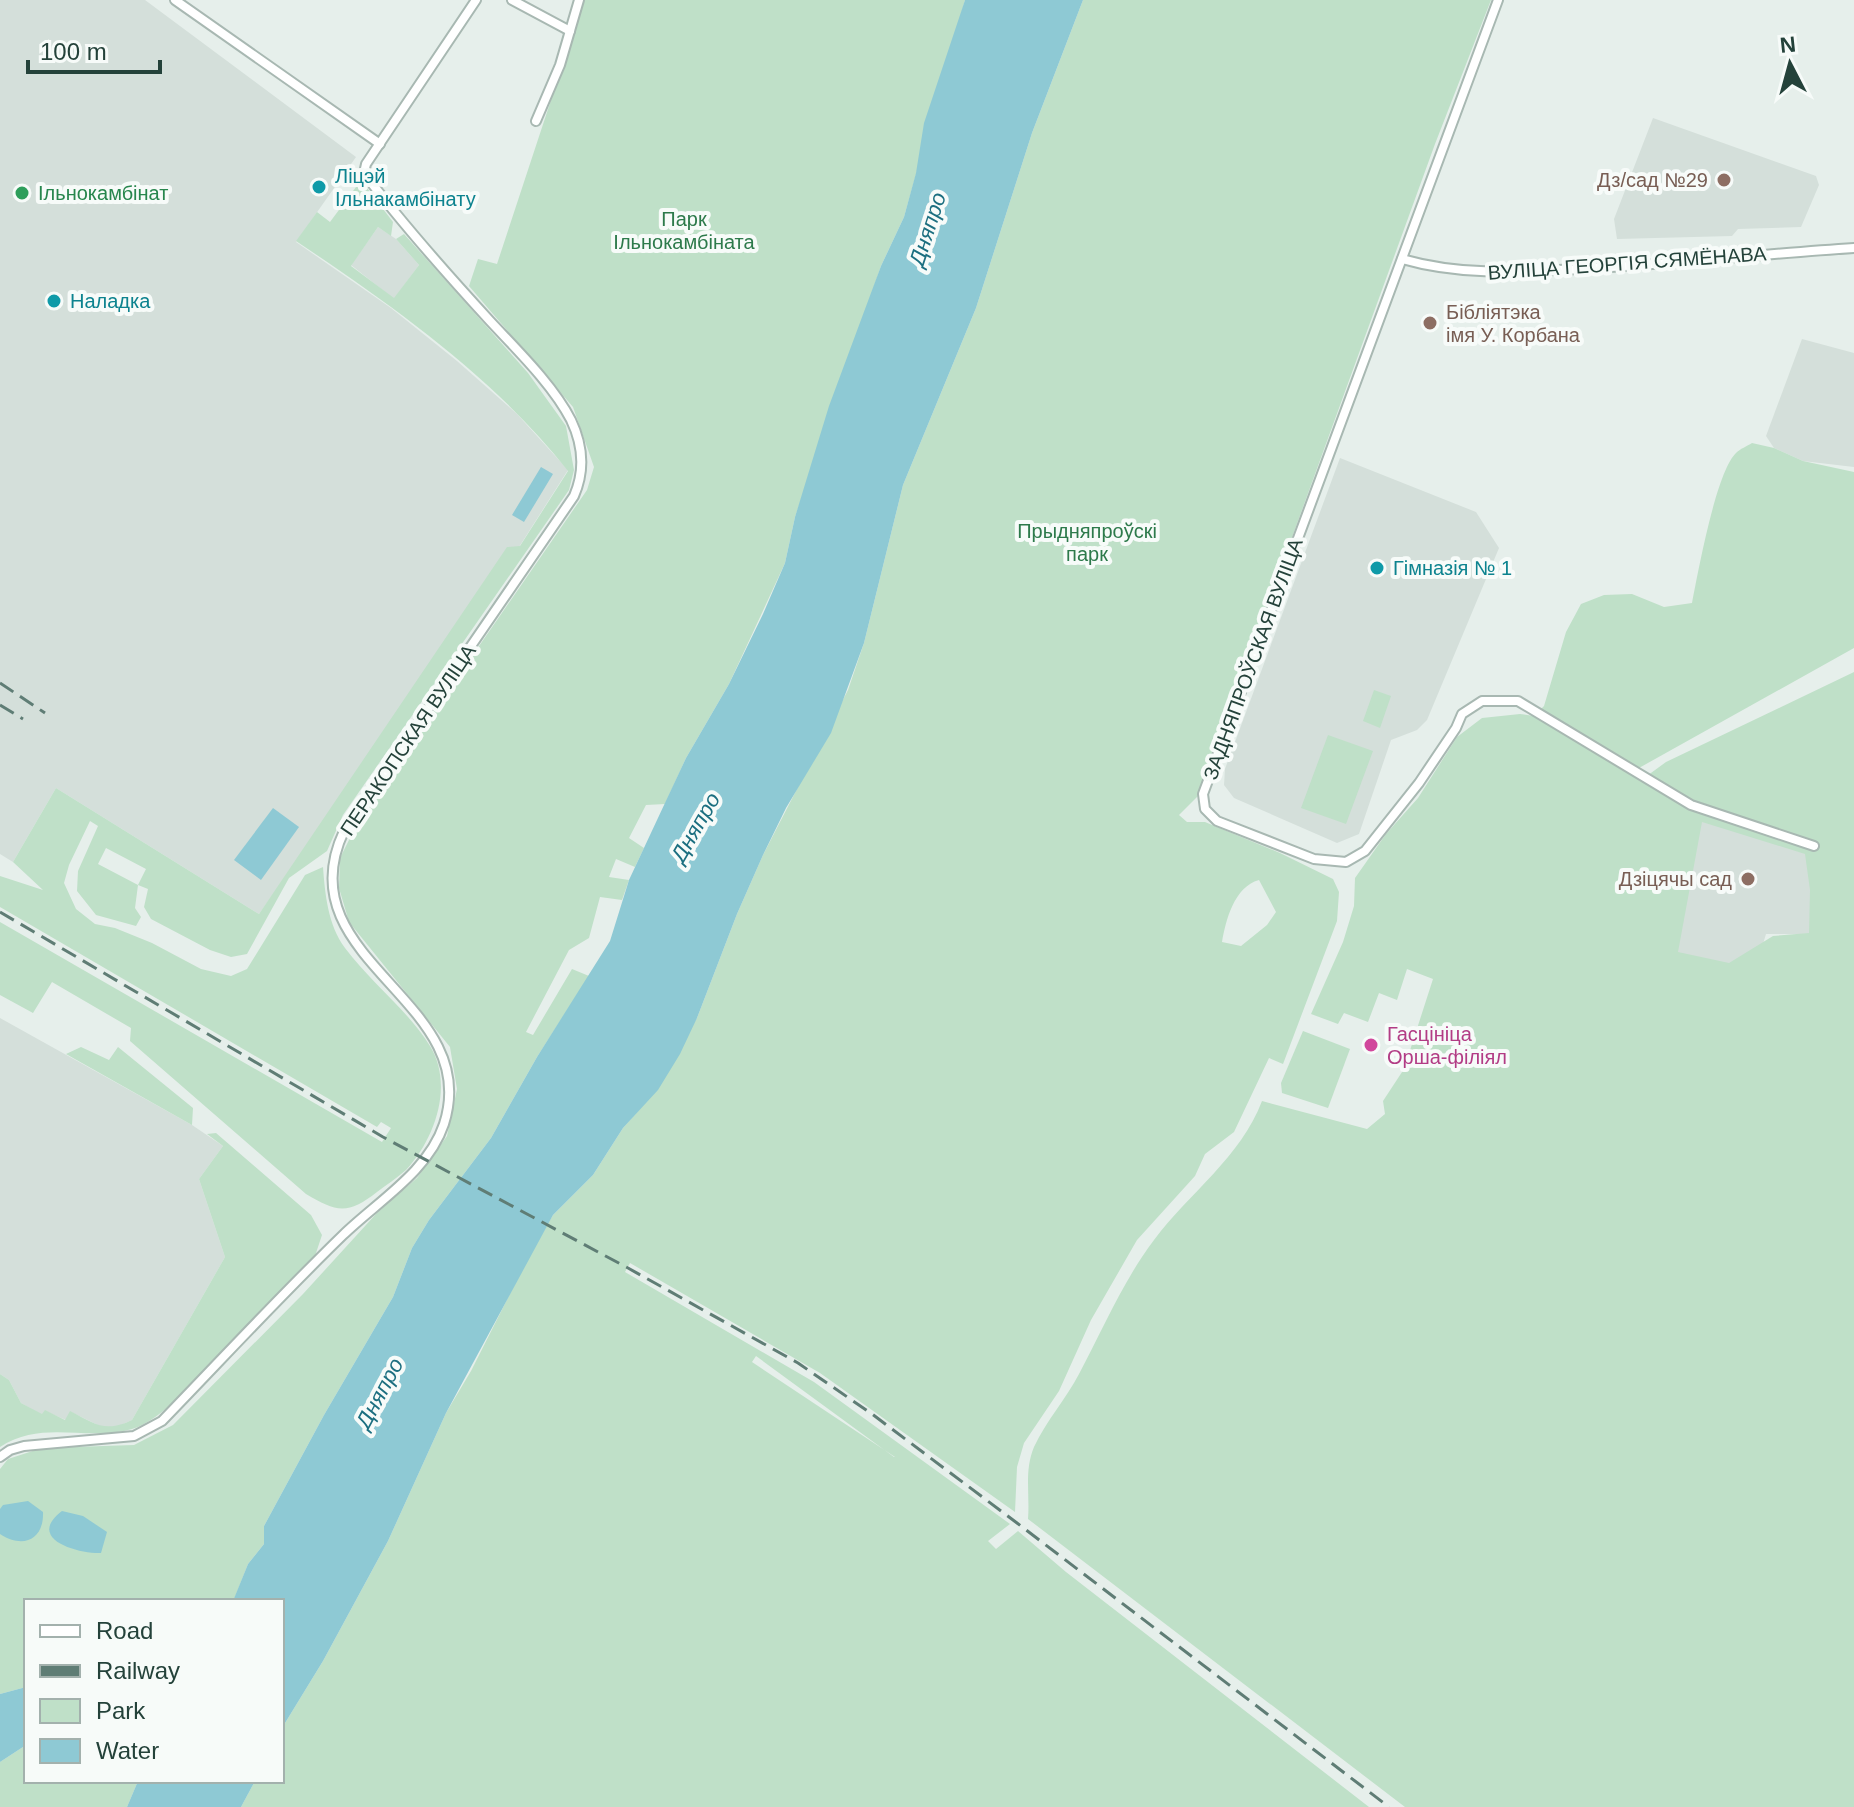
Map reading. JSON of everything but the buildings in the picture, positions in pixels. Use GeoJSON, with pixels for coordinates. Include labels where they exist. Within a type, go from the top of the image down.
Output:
{"type":"FeatureCollection","features":[{"type":"Feature","properties":{"kind":"street"},"geometry":{"type":"LineString","coordinates":[[175,0],[380,144],[476,0]]}},
{"type":"Feature","properties":{"kind":"street"},"geometry":{"type":"LineString","coordinates":[[512,0],[570,31]]}},
{"type":"Feature","properties":{"kind":"street"},"geometry":{"type":"LineString","coordinates":[[536,121],[554,81],[579,0]]}},
{"type":"Feature","properties":{"kind":"street","name":"ЗАДНЯПРОЎСКАЯ ВУЛІЦА"},"geometry":{"type":"LineString","coordinates":[[1498,0],[1203,794],[1205,809],[1217,821],[1314,859],[1346,862],[1365,851],[1419,783],[1462,714],[1482,701],[1518,701],[1691,805],[1814,846]]}},
{"type":"Feature","properties":{"kind":"street","name":"ПЕРАКОПСКАЯ ВУЛІЦА"},"geometry":{"type":"LineString","coordinates":[[0,1457],[24,1446],[134,1436],[162,1421],[344,1234],[413,1173],[434,1145],[444,1124],[449,1090],[443,1054],[421,1019],[347,932],[333,895],[333,862],[344,831],[574,496],[582,473],[582,460],[577,433],[557,399],[403,223],[364,173],[364,168],[380,144]]}},
{"type":"Feature","properties":{"kind":"street","name":"ВУЛІЦА ГЕОРГІЯ СЯМЁНАВА"},"geometry":{"type":"LineString","coordinates":[[1402,259],[1482,273],[1622,267],[1854,248]]}},
{"type":"Feature","properties":{"kind":"shaded area","name":"Ільнокамбінат"},"geometry":{"type":"Polygon","coordinates":[[[0,0],[145,0],[356,157],[296,242],[391,308],[457,361],[517,414],[568,470],[519,547],[259,914],[56,788],[13,862],[0,854],[0,0]]]}},
{"type":"Feature","properties":{"kind":"shaded area","name":"Дз/сад №29"},"geometry":{"type":"Polygon","coordinates":[[[1653,118],[1816,176],[1819,185],[1801,227],[1738,229],[1732,236],[1617,239],[1614,219],[1653,118]]]}},
{"type":"Feature","properties":{"kind":"shaded area"},"geometry":{"type":"Polygon","coordinates":[[[378,227],[396,239],[419,265],[394,299],[351,265],[378,227]]]}},
{"type":"Feature","properties":{"kind":"shaded area"},"geometry":{"type":"Polygon","coordinates":[[[1802,339],[1854,353],[1854,467],[1803,461],[1774,448],[1766,436],[1802,339]]]}},
{"type":"Feature","properties":{"kind":"shaded area"},"geometry":{"type":"Polygon","coordinates":[[[1340,458],[1476,512],[1499,548],[1427,720],[1417,730],[1391,740],[1359,834],[1337,843],[1234,798],[1224,785],[1225,769],[1340,458]]]}},
{"type":"Feature","properties":{"kind":"shaded area","name":"Дзіцячы сад"},"geometry":{"type":"Polygon","coordinates":[[[1697,815],[1810,855],[1812,934],[1766,934],[1753,977],[1670,957],[1697,815]]]}},
{"type":"Feature","properties":{"kind":"shaded area"},"geometry":{"type":"Polygon","coordinates":[[[0,1018],[192,1125],[223,1146],[199,1179],[225,1257],[132,1420],[119,1426],[104,1428],[71,1412],[66,1420],[45,1411],[42,1415],[21,1403],[9,1380],[0,1374],[0,1018]]]}},
{"type":"Feature","properties":{"kind":"green space","name":"Парк Ільнокамбіната"},"geometry":{"type":"Polygon","coordinates":[[[584,0],[965,0],[904,217],[881,266],[795,517],[785,563],[729,684],[686,758],[665,804],[646,805],[629,838],[644,848],[635,867],[616,859],[609,877],[629,880],[622,900],[600,897],[589,938],[569,950],[526,1032],[533,1035],[572,969],[589,976],[537,1057],[491,1138],[429,1220],[412,1248],[393,1297],[264,1526],[264,1544],[248,1564],[234,1599],[24,1599],[24,1688],[0,1694],[0,1469],[8,1459],[42,1448],[134,1445],[173,1425],[303,1294],[376,1214],[417,1178],[447,1136],[457,1089],[450,1047],[349,922],[339,888],[340,858],[360,818],[587,490],[594,467],[573,407],[469,286],[478,259],[497,264],[584,0]]]}},
{"type":"Feature","properties":{"kind":"green space","name":"Прыдняпроўскі парк"},"geometry":{"type":"Polygon","coordinates":[[[1083,0],[1491,0],[1435,144],[1198,796],[1179,815],[1187,822],[1205,822],[1280,853],[1333,879],[1339,892],[1337,921],[1283,1064],[1269,1058],[1234,1132],[1205,1154],[1195,1176],[1137,1240],[1091,1320],[1059,1391],[1024,1443],[1017,1467],[1015,1512],[820,1373],[630,1263],[625,1272],[814,1382],[1010,1524],[988,1541],[996,1549],[1018,1531],[1066,1572],[1369,1807],[241,1807],[254,1783],[284,1783],[284,1725],[323,1661],[388,1541],[446,1413],[471,1371],[528,1258],[553,1215],[593,1175],[623,1128],[639,1110],[697,1018],[763,855],[848,690],[864,643],[903,485],[976,308],[1032,133],[1083,0]],[[1259,880],[1250,884],[1237,897],[1222,942],[1241,946],[1267,925],[1276,912],[1259,880]],[[756,1356],[752,1362],[884,1450],[756,1356]]]}},
{"type":"Feature","properties":{"kind":"green space"},"geometry":{"type":"Polygon","coordinates":[[[356,187],[367,188],[393,222],[391,236],[378,227],[351,266],[394,298],[419,265],[396,239],[404,234],[528,373],[566,426],[574,470],[569,490],[343,815],[327,851],[289,878],[247,954],[231,957],[210,950],[151,919],[144,907],[148,889],[138,885],[135,908],[141,917],[136,926],[96,915],[77,891],[78,871],[98,826],[90,821],[64,883],[76,909],[95,924],[115,928],[152,943],[201,969],[231,976],[247,969],[305,875],[323,867],[328,909],[339,939],[430,1046],[437,1061],[441,1094],[433,1127],[406,1170],[358,1205],[342,1208],[326,1205],[306,1194],[130,1041],[131,1028],[52,982],[33,1013],[0,995],[0,922],[382,1142],[391,1128],[381,1122],[377,1127],[0,907],[0,876],[43,890],[13,862],[56,788],[259,914],[507,547],[520,546],[568,471],[539,437],[475,374],[369,291],[296,241],[317,212],[330,222],[356,187]],[[106,848],[98,864],[138,885],[146,869],[106,848]]]}},
{"type":"Feature","properties":{"kind":"green space"},"geometry":{"type":"Polygon","coordinates":[[[1752,443],[1774,448],[1803,461],[1854,472],[1854,648],[1630,773],[1640,781],[1666,762],[1854,672],[1854,1807],[1405,1807],[1028,1519],[1031,1456],[1143,1256],[1168,1223],[1228,1157],[1253,1121],[1262,1101],[1367,1129],[1385,1114],[1383,1101],[1404,1069],[1433,979],[1407,969],[1397,1000],[1379,993],[1368,1022],[1344,1013],[1338,1024],[1311,1014],[1343,942],[1354,906],[1355,878],[1386,834],[1418,798],[1457,737],[1482,718],[1520,714],[1534,716],[1544,706],[1566,632],[1581,604],[1604,595],[1632,594],[1664,607],[1692,603],[1722,480],[1736,453],[1752,443]],[[1702,822],[1678,952],[1729,963],[1773,936],[1809,933],[1810,890],[1805,854],[1702,822]]]}},
{"type":"Feature","properties":{"kind":"green space"},"geometry":{"type":"Polygon","coordinates":[[[1374,690],[1391,696],[1380,728],[1363,721],[1374,690]]]}},
{"type":"Feature","properties":{"kind":"green space"},"geometry":{"type":"Polygon","coordinates":[[[1328,735],[1373,751],[1346,824],[1301,808],[1328,735]]]}},
{"type":"Feature","properties":{"kind":"green space"},"geometry":{"type":"Polygon","coordinates":[[[1303,1031],[1350,1049],[1328,1108],[1282,1093],[1281,1083],[1303,1031]]]}},
{"type":"Feature","properties":{"kind":"green space"},"geometry":{"type":"Polygon","coordinates":[[[81,1047],[109,1060],[118,1047],[193,1108],[192,1125],[66,1054],[81,1047]]]}},
{"type":"Feature","properties":{"kind":"green space"},"geometry":{"type":"Polygon","coordinates":[[[216,1133],[311,1215],[322,1235],[315,1256],[156,1417],[132,1429],[32,1434],[0,1447],[0,1374],[9,1380],[21,1403],[42,1414],[45,1410],[65,1420],[70,1411],[93,1423],[107,1426],[132,1420],[225,1257],[199,1179],[223,1146],[207,1134],[216,1133]]]}},
{"type":"Feature","properties":{"kind":"green space"},"geometry":{"type":"Polygon","coordinates":[[[23,1747],[24,1783],[137,1783],[127,1807],[0,1807],[0,1762],[23,1747]]]}},
{"type":"Feature","properties":{"kind":"water","name":"Дняпро"},"geometry":{"type":"Polygon","coordinates":[[[965,0],[1083,0],[1032,133],[976,308],[903,485],[864,643],[831,733],[786,808],[763,855],[680,1054],[658,1090],[623,1128],[593,1175],[553,1215],[446,1413],[388,1541],[323,1661],[284,1725],[284,1599],[234,1599],[248,1564],[264,1544],[264,1526],[393,1297],[412,1248],[429,1220],[491,1138],[537,1057],[610,941],[629,880],[686,758],[729,684],[763,614],[785,563],[795,517],[829,406],[881,266],[904,217],[916,173],[924,123],[965,0]]]}},
{"type":"Feature","properties":{"kind":"water"},"geometry":{"type":"Polygon","coordinates":[[[541,467],[553,474],[524,522],[512,515],[541,467]]]}},
{"type":"Feature","properties":{"kind":"water"},"geometry":{"type":"Polygon","coordinates":[[[273,808],[299,827],[261,880],[234,860],[273,808]]]}},
{"type":"Feature","properties":{"kind":"water"},"geometry":{"type":"Polygon","coordinates":[[[28,1501],[43,1512],[36,1535],[17,1541],[0,1534],[0,1509],[3,1505],[28,1501]]]}},
{"type":"Feature","properties":{"kind":"water"},"geometry":{"type":"Polygon","coordinates":[[[62,1511],[83,1516],[107,1532],[101,1553],[69,1548],[52,1537],[49,1530],[52,1521],[62,1511]]]}},
{"type":"Feature","properties":{"kind":"water"},"geometry":{"type":"Polygon","coordinates":[[[24,1688],[24,1745],[0,1762],[0,1694],[24,1688]]]}},
{"type":"Feature","properties":{"kind":"water"},"geometry":{"type":"Polygon","coordinates":[[[137,1783],[254,1783],[241,1807],[127,1807],[137,1783]]]}},
{"type":"Feature","properties":{"kind":"railway"},"geometry":{"type":"LineString","coordinates":[[0,683],[45,713]]}},
{"type":"Feature","properties":{"kind":"railway"},"geometry":{"type":"LineString","coordinates":[[0,705],[23,719]]}},
{"type":"Feature","properties":{"kind":"railway"},"geometry":{"type":"LineString","coordinates":[[0,912],[383,1137],[798,1363],[872,1414],[1389,1807]]}},
{"type":"Feature","properties":{"kind":"place","name":"Дз/сад №29"},"geometry":{"type":"Point","coordinates":[1724,180]}},
{"type":"Feature","properties":{"kind":"place","name":"Ліцэй Ільнакамбінату"},"geometry":{"type":"Point","coordinates":[319,187]}},
{"type":"Feature","properties":{"kind":"place","name":"Ільнокамбінат"},"geometry":{"type":"Point","coordinates":[22,193]}},
{"type":"Feature","properties":{"kind":"place","name":"Наладка"},"geometry":{"type":"Point","coordinates":[54,301]}},
{"type":"Feature","properties":{"kind":"place","name":"Бібліятэка імя У. Корбана"},"geometry":{"type":"Point","coordinates":[1430,323]}},
{"type":"Feature","properties":{"kind":"place","name":"Гімназія № 1"},"geometry":{"type":"Point","coordinates":[1377,568]}},
{"type":"Feature","properties":{"kind":"place","name":"Дзіцячы сад"},"geometry":{"type":"Point","coordinates":[1748,879]}},
{"type":"Feature","properties":{"kind":"place","name":"Гасцініца Орша-філіял"},"geometry":{"type":"Point","coordinates":[1371,1045]}}]}
